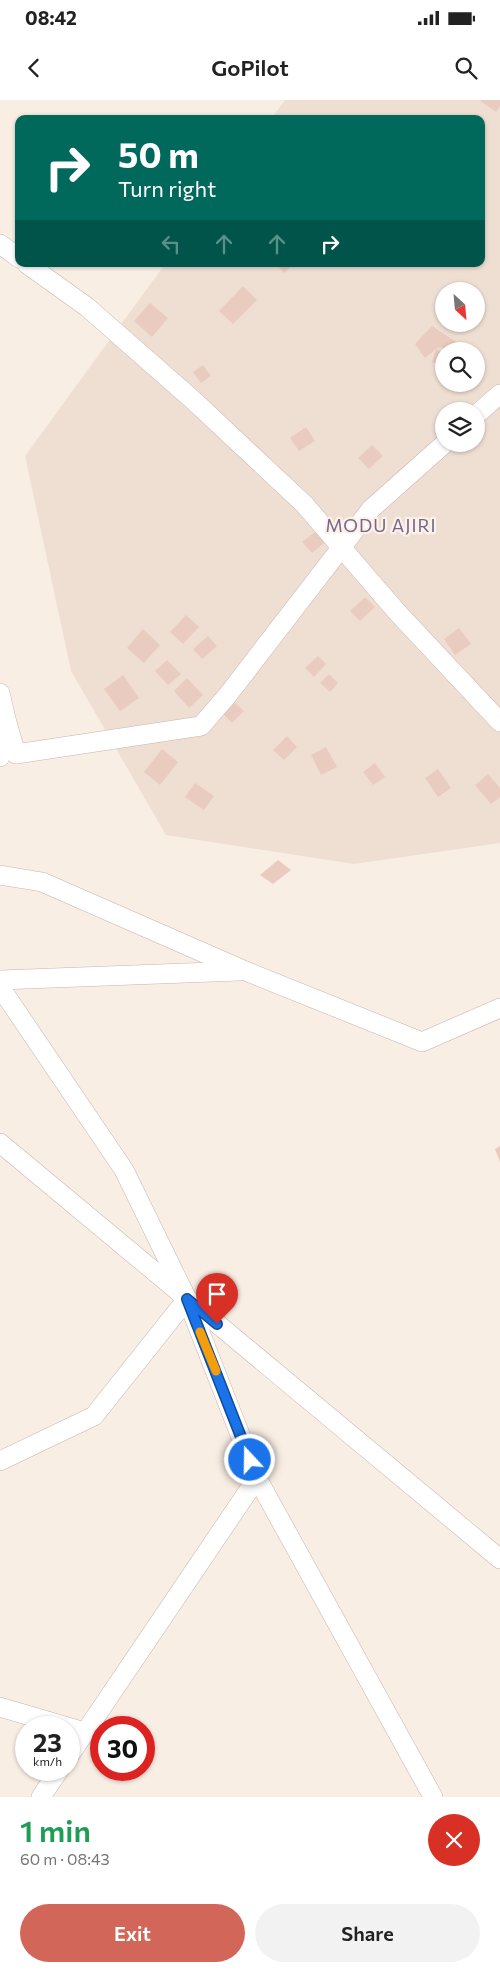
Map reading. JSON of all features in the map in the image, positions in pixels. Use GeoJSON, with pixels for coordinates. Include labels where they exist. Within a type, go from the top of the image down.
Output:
{"type":"FeatureCollection","features":[{"type":"Feature","properties":{"kind":"street"},"geometry":{"type":"LineString","coordinates":[[0,244],[15,255]]}},
{"type":"Feature","properties":{"kind":"street"},"geometry":{"type":"LineString","coordinates":[[31,267],[87,307],[193,400],[304,504],[398,612],[500,722]]}},
{"type":"Feature","properties":{"kind":"street"},"geometry":{"type":"LineString","coordinates":[[485,407],[500,394]]}},
{"type":"Feature","properties":{"kind":"street"},"geometry":{"type":"LineString","coordinates":[[0,693],[16,754],[201,726],[227,696],[371,509],[435,452]]}},
{"type":"Feature","properties":{"kind":"street"},"geometry":{"type":"LineString","coordinates":[[0,757],[6,719]]}},
{"type":"Feature","properties":{"kind":"street"},"geometry":{"type":"LineString","coordinates":[[0,875],[42,882],[243,970],[422,1042],[500,1008]]}},
{"type":"Feature","properties":{"kind":"street"},"geometry":{"type":"LineString","coordinates":[[0,980],[243,970]]}},
{"type":"Feature","properties":{"kind":"street"},"geometry":{"type":"LineString","coordinates":[[0,987],[124,1170],[187,1299],[257,1478],[433,1797]]}},
{"type":"Feature","properties":{"kind":"street"},"geometry":{"type":"LineString","coordinates":[[0,1143],[500,1559]]}},
{"type":"Feature","properties":{"kind":"street"},"geometry":{"type":"LineString","coordinates":[[0,1461],[94,1416],[187,1299]]}},
{"type":"Feature","properties":{"kind":"street"},"geometry":{"type":"LineString","coordinates":[[80,1740],[257,1478]]}},
{"type":"Feature","properties":{"kind":"street"},"geometry":{"type":"LineString","coordinates":[[0,1707],[85,1732]]}},
{"type":"Feature","properties":{"kind":"street"},"geometry":{"type":"LineString","coordinates":[[41,1797],[52,1781]]}},
{"type":"Feature","properties":{"kind":"shaded area"},"geometry":{"type":"Polygon","coordinates":[[[285,100],[500,100],[500,843],[354,864],[166,835],[71,671],[25,456],[163,267],[485,267],[485,115],[274,115],[285,100]]]}},
{"type":"Feature","properties":{"kind":"building"},"geometry":{"type":"Polygon","coordinates":[[[479,100],[500,100],[500,106],[496,112],[479,100]]]}},
{"type":"Feature","properties":{"kind":"building"},"geometry":{"type":"Polygon","coordinates":[[[279,267],[291,267],[284,273],[279,267]]]}},
{"type":"Feature","properties":{"kind":"building"},"geometry":{"type":"Polygon","coordinates":[[[243,286],[257,300],[233,324],[219,311],[243,286]]]}},
{"type":"Feature","properties":{"kind":"building"},"geometry":{"type":"Polygon","coordinates":[[[150,303],[168,318],[152,337],[134,321],[150,303]]]}},
{"type":"Feature","properties":{"kind":"building"},"geometry":{"type":"Polygon","coordinates":[[[432,326],[435,328],[435,332],[441,332],[456,342],[435,342],[435,350],[425,358],[415,344],[432,326]]]}},
{"type":"Feature","properties":{"kind":"building"},"geometry":{"type":"Polygon","coordinates":[[[435,352],[435,363],[432,362],[435,352]]]}},
{"type":"Feature","properties":{"kind":"building"},"geometry":{"type":"Polygon","coordinates":[[[203,365],[211,376],[201,383],[193,372],[203,365]]]}},
{"type":"Feature","properties":{"kind":"building"},"geometry":{"type":"Polygon","coordinates":[[[306,427],[315,441],[299,451],[290,438],[306,427]]]}},
{"type":"Feature","properties":{"kind":"building"},"geometry":{"type":"Polygon","coordinates":[[[372,445],[383,456],[369,469],[358,458],[372,445]]]}},
{"type":"Feature","properties":{"kind":"building"},"geometry":{"type":"Polygon","coordinates":[[[319,529],[328,540],[312,553],[302,542],[319,529]]]}},
{"type":"Feature","properties":{"kind":"building"},"geometry":{"type":"Polygon","coordinates":[[[365,597],[375,607],[360,621],[350,611],[365,597]]]}},
{"type":"Feature","properties":{"kind":"building"},"geometry":{"type":"Polygon","coordinates":[[[186,615],[199,627],[183,644],[170,632],[186,615]]]}},
{"type":"Feature","properties":{"kind":"building"},"geometry":{"type":"Polygon","coordinates":[[[459,628],[471,644],[455,655],[444,639],[459,628]]]}},
{"type":"Feature","properties":{"kind":"building"},"geometry":{"type":"Polygon","coordinates":[[[143,629],[160,645],[144,663],[127,648],[143,629]]]}},
{"type":"Feature","properties":{"kind":"building"},"geometry":{"type":"Polygon","coordinates":[[[208,636],[217,646],[202,659],[193,649],[208,636]]]}},
{"type":"Feature","properties":{"kind":"building"},"geometry":{"type":"Polygon","coordinates":[[[318,656],[326,664],[314,677],[305,668],[318,656]]]}},
{"type":"Feature","properties":{"kind":"building"},"geometry":{"type":"Polygon","coordinates":[[[167,660],[181,674],[168,685],[155,671],[167,660]]]}},
{"type":"Feature","properties":{"kind":"building"},"geometry":{"type":"Polygon","coordinates":[[[329,674],[338,683],[330,692],[320,683],[329,674]]]}},
{"type":"Feature","properties":{"kind":"building"},"geometry":{"type":"Polygon","coordinates":[[[123,675],[139,698],[120,711],[104,689],[123,675]]]}},
{"type":"Feature","properties":{"kind":"building"},"geometry":{"type":"Polygon","coordinates":[[[187,678],[203,695],[189,708],[174,691],[187,678]]]}},
{"type":"Feature","properties":{"kind":"building"},"geometry":{"type":"Polygon","coordinates":[[[235,703],[244,711],[232,723],[223,714],[235,703]]]}},
{"type":"Feature","properties":{"kind":"building"},"geometry":{"type":"Polygon","coordinates":[[[287,736],[297,747],[284,760],[273,750],[287,736]]]}},
{"type":"Feature","properties":{"kind":"building"},"geometry":{"type":"Polygon","coordinates":[[[326,747],[337,767],[321,775],[311,755],[326,747]]]}},
{"type":"Feature","properties":{"kind":"building"},"geometry":{"type":"Polygon","coordinates":[[[162,749],[178,762],[160,785],[144,772],[162,749]]]}},
{"type":"Feature","properties":{"kind":"building"},"geometry":{"type":"Polygon","coordinates":[[[375,763],[385,777],[373,785],[363,772],[375,763]]]}},
{"type":"Feature","properties":{"kind":"building"},"geometry":{"type":"Polygon","coordinates":[[[438,769],[451,788],[438,797],[425,778],[438,769]]]}},
{"type":"Feature","properties":{"kind":"building"},"geometry":{"type":"Polygon","coordinates":[[[488,774],[500,788],[500,797],[491,804],[475,785],[488,774]]]}},
{"type":"Feature","properties":{"kind":"building"},"geometry":{"type":"Polygon","coordinates":[[[195,783],[214,796],[204,810],[185,797],[195,783]]]}},
{"type":"Feature","properties":{"kind":"building"},"geometry":{"type":"Polygon","coordinates":[[[278,860],[291,870],[273,884],[260,875],[278,860]]]}},
{"type":"Feature","properties":{"kind":"building"},"geometry":{"type":"Polygon","coordinates":[[[500,1146],[500,1162],[495,1149],[500,1146]]]}},
{"type":"Feature","properties":{"kind":"slow traffic"},"geometry":{"type":"LineString","coordinates":[[200,1332],[216,1371]]}},
{"type":"Feature","properties":{"kind":"district","name":"MODU AJIRI"},"geometry":{"type":"Point","coordinates":[381,526]}},
{"type":"Feature","properties":{"kind":"route"},"geometry":{"type":"LineString","coordinates":[[217,1324],[187,1299],[250,1460]]}}]}
